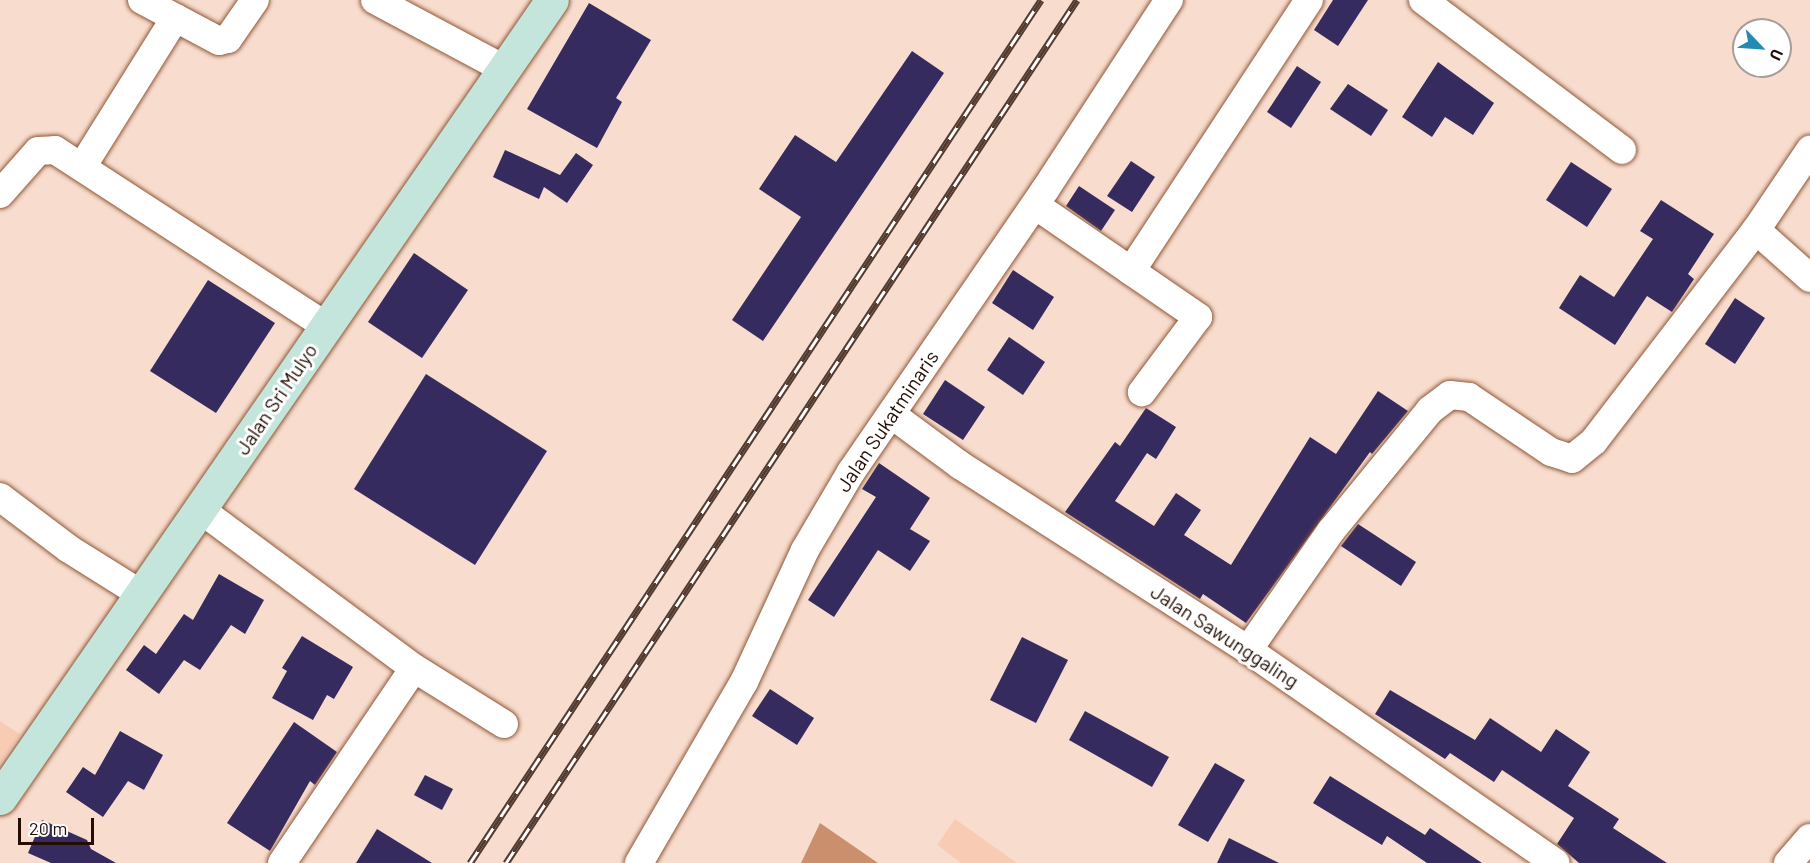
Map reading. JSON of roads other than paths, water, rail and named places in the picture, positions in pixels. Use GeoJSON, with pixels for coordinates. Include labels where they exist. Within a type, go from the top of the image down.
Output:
{"type":"FeatureCollection","features":[{"type":"Feature","properties":{"kind":"main road","name":"Jalan Sri Mulyo"},"geometry":{"type":"LineString","coordinates":[[0,798],[552,0]]}},
{"type":"Feature","properties":{"kind":"street"},"geometry":{"type":"LineString","coordinates":[[142,0],[219,41],[228,39],[255,0]]}},
{"type":"Feature","properties":{"kind":"street"},"geometry":{"type":"LineString","coordinates":[[375,0],[504,69]]}},
{"type":"Feature","properties":{"kind":"street","name":"Jalan Sukatminaris"},"geometry":{"type":"LineString","coordinates":[[639,863],[744,682],[805,550],[891,414],[1035,205],[1169,0]]}},
{"type":"Feature","properties":{"kind":"street"},"geometry":{"type":"LineString","coordinates":[[1131,271],[1309,0]]}},
{"type":"Feature","properties":{"kind":"street"},"geometry":{"type":"LineString","coordinates":[[1423,0],[1622,150]]}},
{"type":"Feature","properties":{"kind":"street"},"geometry":{"type":"LineString","coordinates":[[82,167],[175,18]]}},
{"type":"Feature","properties":{"kind":"street"},"geometry":{"type":"LineString","coordinates":[[0,194],[38,151],[55,150],[326,326]]}},
{"type":"Feature","properties":{"kind":"street"},"geometry":{"type":"LineString","coordinates":[[1248,650],[1331,531],[1430,411],[1450,395],[1469,397],[1551,452],[1572,459],[1594,441],[1756,230],[1810,150]]}},
{"type":"Feature","properties":{"kind":"street"},"geometry":{"type":"LineString","coordinates":[[1035,205],[1198,317],[1142,392]]}},
{"type":"Feature","properties":{"kind":"street"},"geometry":{"type":"LineString","coordinates":[[1756,230],[1810,278]]}},
{"type":"Feature","properties":{"kind":"street","name":"Jalan Sawunggaling"},"geometry":{"type":"LineString","coordinates":[[891,414],[960,465],[1248,650],[1556,863]]}},
{"type":"Feature","properties":{"kind":"street"},"geometry":{"type":"LineString","coordinates":[[0,497],[69,549],[141,594]]}},
{"type":"Feature","properties":{"kind":"street"},"geometry":{"type":"LineString","coordinates":[[201,510],[414,668],[504,724]]}},
{"type":"Feature","properties":{"kind":"street"},"geometry":{"type":"LineString","coordinates":[[282,863],[414,668]]}},
{"type":"Feature","properties":{"kind":"street"},"geometry":{"type":"LineString","coordinates":[[1788,863],[1810,838]]}},
{"type":"Feature","properties":{"kind":"railway"},"geometry":{"type":"LineString","coordinates":[[470,863],[1041,0]]}},
{"type":"Feature","properties":{"kind":"railway"},"geometry":{"type":"LineString","coordinates":[[506,863],[1077,0]]}}]}
